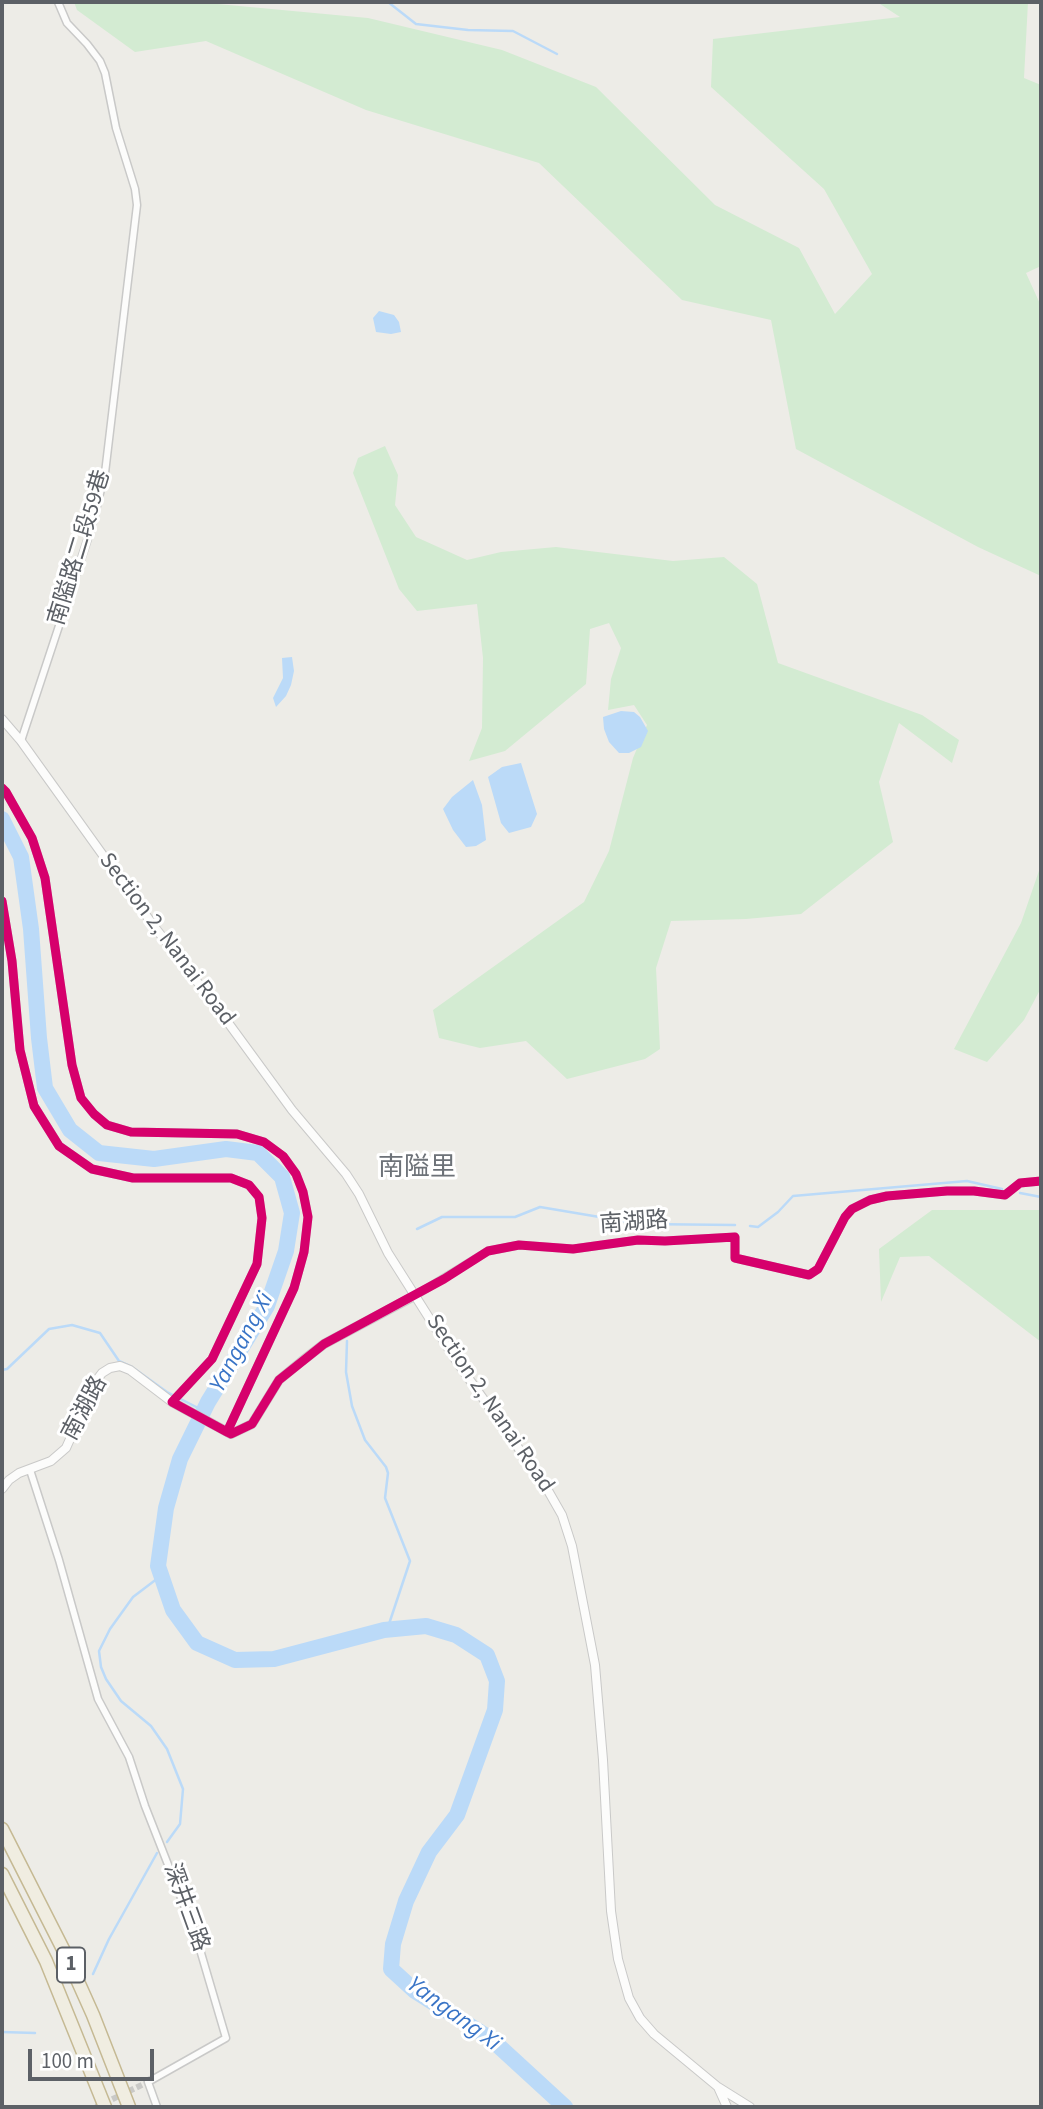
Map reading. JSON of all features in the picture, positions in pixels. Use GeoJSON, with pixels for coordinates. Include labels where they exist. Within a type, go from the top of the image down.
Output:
{"type":"FeatureCollection","features":[{"type":"Feature","properties":{"kind":"highway","name":"1"},"geometry":{"type":"LineString","coordinates":[[2,1829],[67,1957],[130,2107]]}},
{"type":"Feature","properties":{"kind":"highway","name":"1"},"geometry":{"type":"LineString","coordinates":[[2,1874],[46,1961],[105,2107]]}},
{"type":"Feature","properties":{"kind":"street","name":"南隘路二段59巷"},"geometry":{"type":"LineString","coordinates":[[21,741],[99,498],[112,426],[137,205],[100,61],[68,23],[58,2]]}},
{"type":"Feature","properties":{"kind":"street","name":"Section 2, Nanai Road"},"geometry":{"type":"LineString","coordinates":[[2,719],[21,741],[153,925],[292,1110],[346,1174],[388,1253],[457,1362],[546,1487],[562,1515],[572,1546],[595,1665],[611,1911],[618,1959],[629,1998],[640,2018],[654,2034],[718,2087],[750,2107]]}},
{"type":"Feature","properties":{"kind":"street"},"geometry":{"type":"LineString","coordinates":[[2,788],[32,838],[45,878],[72,1065],[81,1098],[107,1125],[131,1132],[237,1135],[264,1142],[283,1156],[296,1174],[303,1192],[308,1217],[304,1252],[294,1288],[227,1432]]}},
{"type":"Feature","properties":{"kind":"street"},"geometry":{"type":"LineString","coordinates":[[2,901],[12,961],[20,1050],[34,1105],[59,1146],[92,1169],[133,1178],[231,1178],[249,1185],[259,1197],[262,1218],[257,1264],[212,1359],[172,1402]]}},
{"type":"Feature","properties":{"kind":"street","name":"南湖路"},"geometry":{"type":"LineString","coordinates":[[2,1489],[9,1480],[51,1461],[66,1448],[96,1381],[110,1368],[120,1366],[130,1370],[172,1402],[231,1434],[252,1424],[279,1380],[324,1345],[416,1295],[488,1251],[519,1245],[573,1249],[638,1240],[735,1237],[735,1258],[809,1275],[818,1269],[845,1217],[852,1209],[870,1200],[947,1191],[1005,1195],[1020,1184],[1041,1181]]}},
{"type":"Feature","properties":{"kind":"street","name":"深井三路"},"geometry":{"type":"LineString","coordinates":[[30,1469],[99,1699],[129,1757],[201,1952],[226,2038],[148,2082],[157,2107]]}},
{"type":"Feature","properties":{"kind":"street"},"geometry":{"type":"LineString","coordinates":[[718,2087],[727,2107]]}},
{"type":"Feature","properties":{"kind":"green space"},"geometry":{"type":"Polygon","coordinates":[[[74,2],[207,3],[368,18],[502,50],[596,87],[715,205],[799,248],[835,314],[872,274],[824,189],[711,87],[713,39],[900,17],[877,2],[1028,2],[1024,78],[1041,85],[1041,266],[1026,273],[1041,306],[1041,576],[978,547],[796,449],[771,320],[682,300],[539,163],[366,110],[206,41],[135,52],[77,10],[74,2]]]}},
{"type":"Feature","properties":{"kind":"green space"},"geometry":{"type":"Polygon","coordinates":[[[385,446],[398,475],[395,505],[416,537],[467,560],[501,552],[556,547],[673,561],[724,557],[757,584],[778,663],[922,715],[959,740],[952,763],[899,723],[879,782],[893,842],[801,914],[671,921],[656,968],[660,1049],[645,1059],[567,1079],[526,1041],[480,1048],[439,1038],[433,1010],[584,902],[609,851],[633,758],[647,725],[634,705],[608,710],[611,679],[621,648],[609,623],[590,629],[586,684],[505,751],[469,761],[482,728],[483,658],[477,604],[417,611],[399,589],[353,473],[358,458],[385,446]]]}},
{"type":"Feature","properties":{"kind":"green space"},"geometry":{"type":"Polygon","coordinates":[[[1041,865],[1041,988],[1024,1020],[987,1062],[954,1049],[1021,923],[1041,865]]]}},
{"type":"Feature","properties":{"kind":"green space"},"geometry":{"type":"Polygon","coordinates":[[[932,1210],[1041,1210],[1041,1342],[929,1256],[900,1257],[881,1302],[879,1249],[932,1210]]]}},
{"type":"Feature","properties":{"kind":"water"},"geometry":{"type":"Polygon","coordinates":[[[379,311],[394,315],[401,332],[376,332],[373,318],[379,311]]]}},
{"type":"Feature","properties":{"kind":"water"},"geometry":{"type":"Polygon","coordinates":[[[292,657],[294,671],[291,685],[276,707],[273,698],[283,678],[282,658],[292,657]]]}},
{"type":"Feature","properties":{"kind":"water"},"geometry":{"type":"Polygon","coordinates":[[[621,711],[634,712],[648,731],[641,747],[629,753],[619,753],[609,742],[604,729],[603,717],[621,711]]]}},
{"type":"Feature","properties":{"kind":"water"},"geometry":{"type":"Polygon","coordinates":[[[521,763],[537,814],[531,827],[509,833],[501,823],[488,777],[502,767],[521,763]]]}},
{"type":"Feature","properties":{"kind":"water"},"geometry":{"type":"Polygon","coordinates":[[[473,780],[482,805],[486,840],[476,846],[466,847],[453,830],[443,809],[452,797],[473,780]]]}},
{"type":"Feature","properties":{"kind":"waterway"},"geometry":{"type":"LineString","coordinates":[[388,2],[416,24],[468,30],[513,31],[557,54]]}},
{"type":"Feature","properties":{"kind":"waterway","name":"Yangang Xi"},"geometry":{"type":"LineString","coordinates":[[2,819],[21,857],[31,929],[45,1088],[70,1130],[99,1153],[154,1159],[226,1149],[258,1153],[282,1177],[292,1213],[286,1251],[267,1306],[208,1402],[180,1459],[166,1508],[158,1566],[173,1610],[197,1643],[235,1660],[274,1659],[384,1630],[426,1626],[456,1635],[487,1655],[497,1681],[495,1710],[457,1815],[429,1852],[406,1901],[393,1944],[391,1969],[415,1991],[491,2039],[565,2107]]}},
{"type":"Feature","properties":{"kind":"waterway"},"geometry":{"type":"LineString","coordinates":[[750,1226],[758,1227],[793,1196],[967,1181],[1002,1189]]}},
{"type":"Feature","properties":{"kind":"waterway"},"geometry":{"type":"LineString","coordinates":[[1020,1193],[1041,1197]]}},
{"type":"Feature","properties":{"kind":"waterway"},"geometry":{"type":"LineString","coordinates":[[417,1229],[442,1217],[515,1217],[540,1207],[641,1224],[735,1225]]}},
{"type":"Feature","properties":{"kind":"waterway"},"geometry":{"type":"LineString","coordinates":[[2,1370],[7,1369],[49,1329],[72,1325],[100,1333],[119,1361],[167,1392],[204,1411]]}},
{"type":"Feature","properties":{"kind":"waterway"},"geometry":{"type":"LineString","coordinates":[[347,1341],[346,1372],[352,1406],[365,1440],[386,1467],[388,1473],[385,1498],[410,1561],[387,1630]]}},
{"type":"Feature","properties":{"kind":"waterway"},"geometry":{"type":"LineString","coordinates":[[162,1575],[133,1597],[110,1629],[99,1651],[106,1679],[121,1701],[151,1726],[167,1749],[183,1789],[180,1824],[167,1842]]}},
{"type":"Feature","properties":{"kind":"waterway"},"geometry":{"type":"LineString","coordinates":[[93,1974],[109,1939],[157,1853]]}},
{"type":"Feature","properties":{"kind":"waterway"},"geometry":{"type":"LineString","coordinates":[[2,2032],[35,2033]]}},
{"type":"Feature","properties":{"kind":"tunnel"},"geometry":{"type":"LineString","coordinates":[[96,2107],[148,2082]]}},
{"type":"Feature","properties":{"kind":"cycle path"},"geometry":{"type":"LineString","coordinates":[[2,788],[32,838],[45,878],[72,1065],[81,1098],[107,1125],[131,1132],[237,1134],[264,1142],[283,1156],[296,1174],[303,1192],[308,1217],[304,1252],[294,1288],[227,1432]]}},
{"type":"Feature","properties":{"kind":"cycle path"},"geometry":{"type":"LineString","coordinates":[[2,901],[12,961],[20,1050],[34,1106],[59,1146],[92,1169],[133,1178],[231,1178],[249,1185],[259,1197],[262,1218],[257,1264],[212,1359],[172,1402],[227,1432]]}},
{"type":"Feature","properties":{"kind":"cycle path"},"geometry":{"type":"LineString","coordinates":[[227,1432],[231,1434],[252,1424],[279,1380],[324,1344],[444,1279],[488,1251],[519,1245],[573,1249],[638,1240],[735,1237],[735,1258],[809,1275],[818,1269],[845,1217],[852,1209],[870,1200],[947,1191],[1005,1195],[1020,1183],[1041,1181]]}},
{"type":"Feature","properties":{"kind":"district","name":"南隘里"},"geometry":{"type":"Point","coordinates":[417,1169]}}]}
